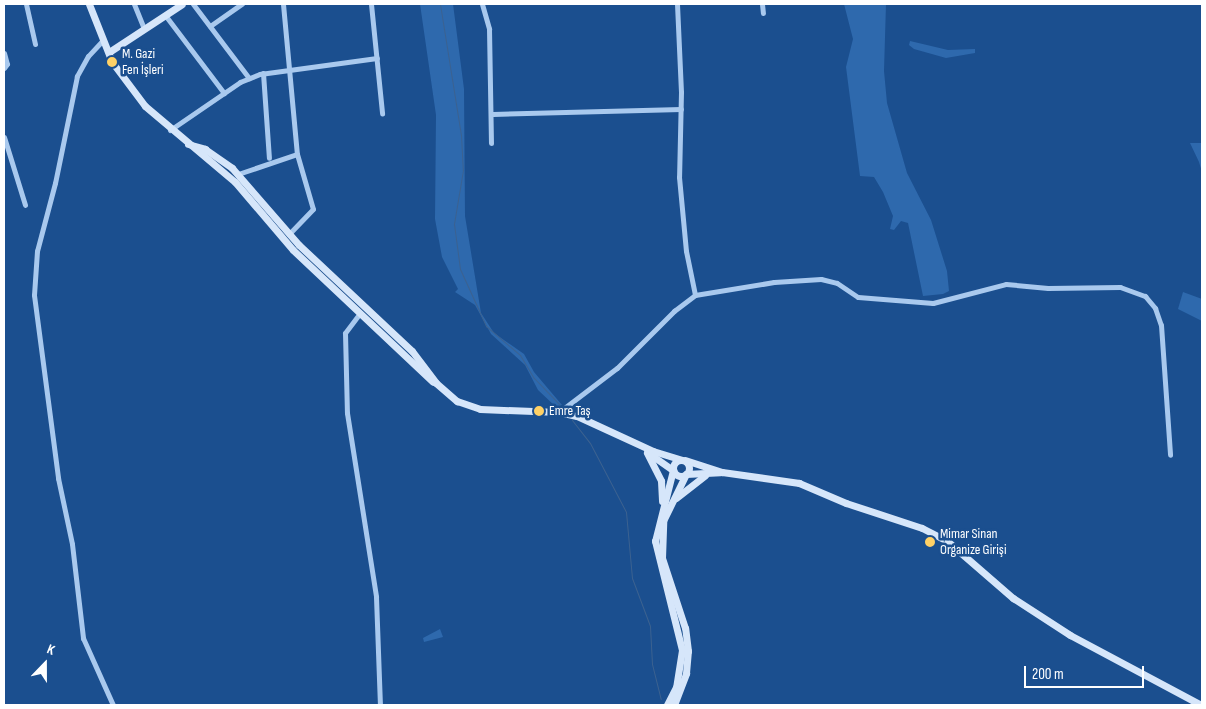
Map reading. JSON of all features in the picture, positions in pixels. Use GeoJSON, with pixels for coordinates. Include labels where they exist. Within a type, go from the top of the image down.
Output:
{"type":"FeatureCollection","features":[{"type":"Feature","properties":{"kind":"street"},"geometry":{"type":"LineString","coordinates":[[26,4],[34,44]]}},
{"type":"Feature","properties":{"kind":"street"},"geometry":{"type":"LineString","coordinates":[[89,4],[108,52],[145,106],[170,130],[235,182],[293,250],[457,401],[480,409],[559,412],[577,416],[629,438],[653,451],[722,472],[799,483],[846,503],[922,528],[946,540],[1013,598],[1070,635],[1201,705]]}},
{"type":"Feature","properties":{"kind":"street"},"geometry":{"type":"LineString","coordinates":[[134,4],[144,29]]}},
{"type":"Feature","properties":{"kind":"street"},"geometry":{"type":"LineString","coordinates":[[108,52],[182,4]]}},
{"type":"Feature","properties":{"kind":"street"},"geometry":{"type":"LineString","coordinates":[[194,4],[249,78]]}},
{"type":"Feature","properties":{"kind":"street"},"geometry":{"type":"LineString","coordinates":[[210,26],[242,4]]}},
{"type":"Feature","properties":{"kind":"street"},"geometry":{"type":"LineString","coordinates":[[283,4],[291,68],[297,154],[313,209],[289,234]]}},
{"type":"Feature","properties":{"kind":"street"},"geometry":{"type":"LineString","coordinates":[[371,4],[382,113]]}},
{"type":"Feature","properties":{"kind":"street"},"geometry":{"type":"LineString","coordinates":[[482,4],[489,28],[493,114],[492,143]]}},
{"type":"Feature","properties":{"kind":"street"},"geometry":{"type":"LineString","coordinates":[[676,4],[681,108],[679,177],[686,251],[695,295]]}},
{"type":"Feature","properties":{"kind":"street"},"geometry":{"type":"LineString","coordinates":[[762,4],[763,13]]}},
{"type":"Feature","properties":{"kind":"street"},"geometry":{"type":"LineString","coordinates":[[165,15],[224,93]]}},
{"type":"Feature","properties":{"kind":"street"},"geometry":{"type":"LineString","coordinates":[[103,40],[88,56],[77,76],[55,183],[36,251],[34,295],[58,478],[72,544],[83,638],[113,705]]}},
{"type":"Feature","properties":{"kind":"street"},"geometry":{"type":"LineString","coordinates":[[4,53],[7,64],[4,68]]}},
{"type":"Feature","properties":{"kind":"street"},"geometry":{"type":"LineString","coordinates":[[170,130],[224,93],[249,78],[263,73],[377,58]]}},
{"type":"Feature","properties":{"kind":"street"},"geometry":{"type":"LineString","coordinates":[[263,73],[269,158]]}},
{"type":"Feature","properties":{"kind":"street"},"geometry":{"type":"LineString","coordinates":[[493,114],[681,108]]}},
{"type":"Feature","properties":{"kind":"street"},"geometry":{"type":"LineString","coordinates":[[4,136],[26,205]]}},
{"type":"Feature","properties":{"kind":"street"},"geometry":{"type":"LineString","coordinates":[[188,144],[212,153],[238,174],[289,234],[412,351],[436,383]]}},
{"type":"Feature","properties":{"kind":"street"},"geometry":{"type":"LineString","coordinates":[[238,174],[297,154]]}},
{"type":"Feature","properties":{"kind":"street"},"geometry":{"type":"LineString","coordinates":[[559,412],[617,368],[674,311],[695,295],[774,282],[821,279],[837,283],[858,296],[934,303],[1006,284],[1048,288],[1120,287],[1145,296],[1155,308],[1161,325],[1170,455]]}},
{"type":"Feature","properties":{"kind":"street"},"geometry":{"type":"LineString","coordinates":[[360,313],[346,333],[348,413],[376,596],[380,705]]}},
{"type":"Feature","properties":{"kind":"street"},"geometry":{"type":"LineString","coordinates":[[629,438],[673,470],[678,476],[686,474],[706,475],[722,472]]}},
{"type":"Feature","properties":{"kind":"street"},"geometry":{"type":"LineString","coordinates":[[645,450],[661,482],[662,507]]}},
{"type":"Feature","properties":{"kind":"street"},"geometry":{"type":"LineString","coordinates":[[667,705],[676,687],[682,650],[657,557],[655,542],[674,462],[683,460]]}},
{"type":"Feature","properties":{"kind":"street"},"geometry":{"type":"LineString","coordinates":[[674,705],[686,673],[688,651],[685,628],[662,558],[662,530],[671,503],[689,467],[683,460]]}},
{"type":"Feature","properties":{"kind":"street"},"geometry":{"type":"LineString","coordinates":[[671,503],[706,475]]}},
{"type":"Feature","properties":{"kind":"shaded area"},"geometry":{"type":"Polygon","coordinates":[[[420,4],[453,4],[464,89],[465,216],[481,313],[494,333],[524,354],[534,372],[562,405],[556,407],[538,390],[525,365],[491,334],[475,305],[455,292],[458,289],[442,257],[435,219],[436,115],[420,4]]]}},
{"type":"Feature","properties":{"kind":"shaded area"},"geometry":{"type":"Polygon","coordinates":[[[844,4],[886,4],[884,71],[887,103],[907,173],[931,220],[947,271],[949,291],[943,294],[923,296],[908,223],[901,221],[894,230],[890,229],[893,216],[883,192],[874,177],[860,176],[846,67],[853,39],[844,4]]]}},
{"type":"Feature","properties":{"kind":"shaded area"},"geometry":{"type":"Polygon","coordinates":[[[910,41],[948,50],[975,49],[975,53],[946,58],[914,49],[909,45],[910,41]]]}},
{"type":"Feature","properties":{"kind":"shaded area"},"geometry":{"type":"Polygon","coordinates":[[[1190,143],[1202,143],[1202,172],[1199,162],[1190,143]]]}},
{"type":"Feature","properties":{"kind":"shaded area"},"geometry":{"type":"Polygon","coordinates":[[[1183,292],[1202,299],[1202,321],[1178,309],[1183,292]]]}},
{"type":"Feature","properties":{"kind":"shaded area"},"geometry":{"type":"Polygon","coordinates":[[[440,629],[443,637],[424,642],[423,638],[440,629]]]}},
{"type":"Feature","properties":{"kind":"waterway"},"geometry":{"type":"LineString","coordinates":[[440,4],[461,135],[463,170],[454,224],[460,269],[486,326],[520,355],[534,378],[560,405]]}},
{"type":"Feature","properties":{"kind":"waterway"},"geometry":{"type":"LineString","coordinates":[[572,420],[590,443],[626,512],[632,578],[650,626],[652,664],[661,699]]}},
{"type":"Feature","properties":{"kind":"place","name":"M. Gazi Fen İşleri"},"geometry":{"type":"Point","coordinates":[112,62]}},
{"type":"Feature","properties":{"kind":"place","name":"Emre Taş"},"geometry":{"type":"Point","coordinates":[539,411]}},
{"type":"Feature","properties":{"kind":"place","name":"Mimar Sinan Organize Girişi"},"geometry":{"type":"Point","coordinates":[930,542]}}]}
